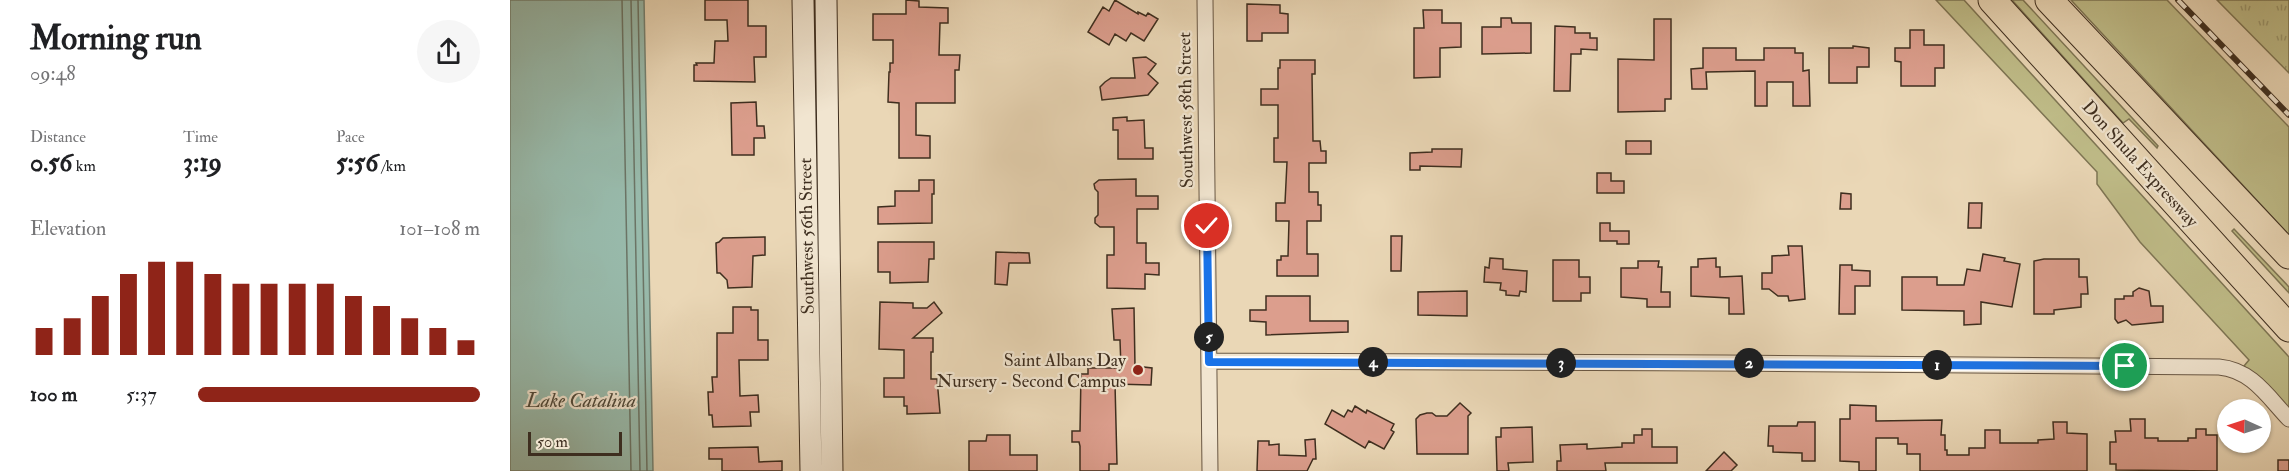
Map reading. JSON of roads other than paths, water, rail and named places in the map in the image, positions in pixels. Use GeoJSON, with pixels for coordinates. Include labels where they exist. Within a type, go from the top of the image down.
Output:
{"type":"FeatureCollection","features":[{"type":"Feature","properties":{"kind":"highway","name":"Don Shula Expressway"},"geometry":{"type":"LineString","coordinates":[[1992,0],[2289,328]]}},
{"type":"Feature","properties":{"kind":"highway"},"geometry":{"type":"LineString","coordinates":[[2049,0],[2289,255]]}},
{"type":"Feature","properties":{"kind":"main road","name":"Southwest 56th Street"},"geometry":{"type":"LineString","coordinates":[[803,0],[811,471]]}},
{"type":"Feature","properties":{"kind":"main road","name":"Southwest 56th Street"},"geometry":{"type":"LineString","coordinates":[[826,0],[832,471]]}},
{"type":"Feature","properties":{"kind":"main road"},"geometry":{"type":"LineString","coordinates":[[808,291],[830,291]]}},
{"type":"Feature","properties":{"kind":"street","name":"Southwest 58th Street"},"geometry":{"type":"LineString","coordinates":[[1204,0],[1210,471]]}},
{"type":"Feature","properties":{"kind":"street"},"geometry":{"type":"LineString","coordinates":[[1209,362],[2219,367],[2234,369],[2247,375],[2289,419]]}},
{"type":"Feature","properties":{"kind":"water","name":"Lake Catalina"},"geometry":{"type":"Polygon","coordinates":[[[510,0],[644,0],[653,471],[510,471],[510,0]]]}},
{"type":"Feature","properties":{"kind":"railway"},"geometry":{"type":"LineString","coordinates":[[2178,0],[2289,115]]}},
{"type":"Feature","properties":{"kind":"place","name":"Saint Albans Day Nursery - Second Campus"},"geometry":{"type":"Point","coordinates":[1138,370]}}]}
